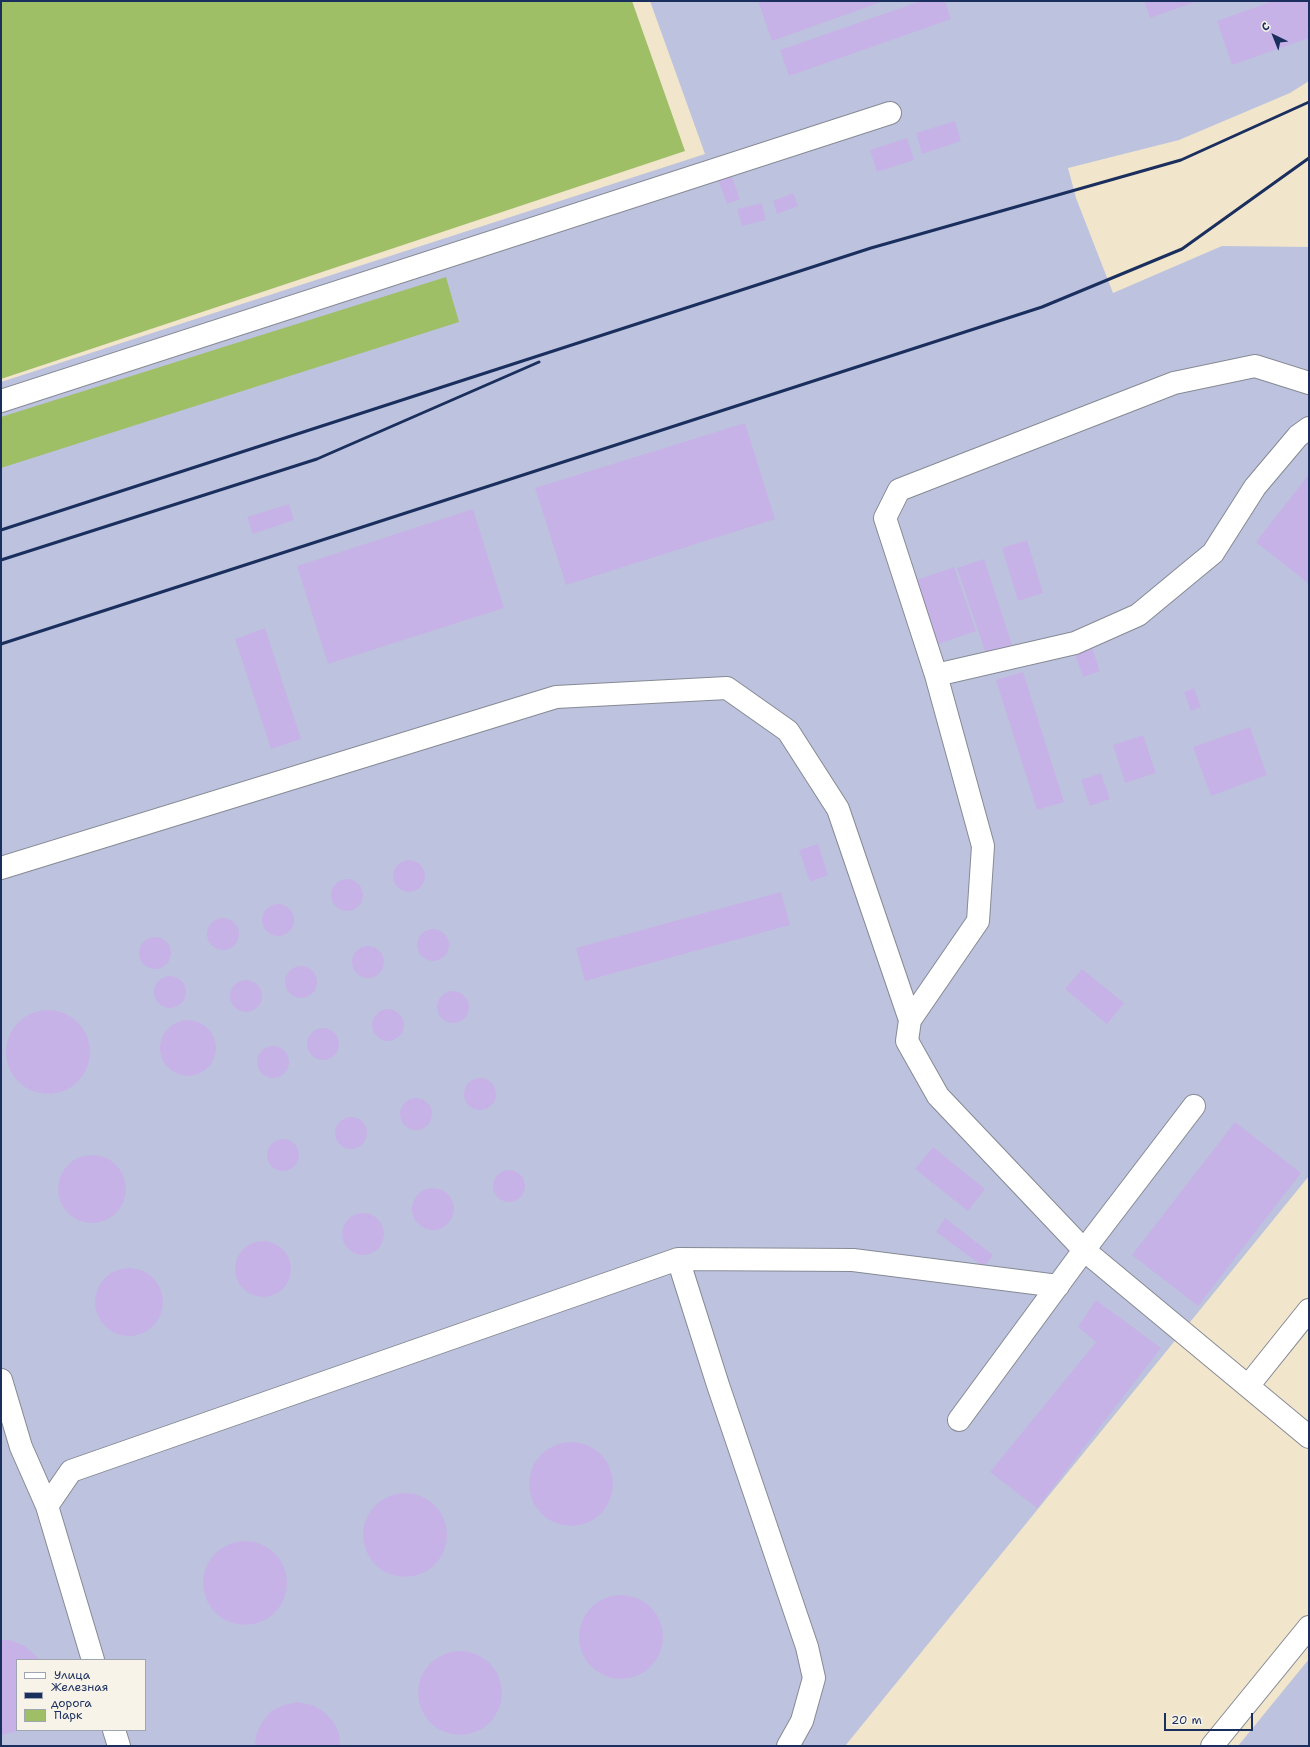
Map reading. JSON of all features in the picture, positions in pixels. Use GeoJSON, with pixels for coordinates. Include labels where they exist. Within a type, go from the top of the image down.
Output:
{"type":"FeatureCollection","features":[{"type":"Feature","properties":{"kind":"street"},"geometry":{"type":"LineString","coordinates":[[1,401],[890,113]]}},
{"type":"Feature","properties":{"kind":"street"},"geometry":{"type":"LineString","coordinates":[[1309,384],[1255,366],[1174,383],[899,490],[885,518],[936,675],[983,846],[978,921],[910,1020],[907,1040],[938,1096],[1084,1250],[1309,1437]]}},
{"type":"Feature","properties":{"kind":"street"},"geometry":{"type":"LineString","coordinates":[[936,675],[1075,643],[1138,615],[1213,554],[1255,487],[1298,436],[1309,428]]}},
{"type":"Feature","properties":{"kind":"street"},"geometry":{"type":"LineString","coordinates":[[1,868],[556,697],[727,688],[788,731],[838,809],[910,1020]]}},
{"type":"Feature","properties":{"kind":"street"},"geometry":{"type":"LineString","coordinates":[[959,1420],[1084,1250],[1194,1106]]}},
{"type":"Feature","properties":{"kind":"street"},"geometry":{"type":"LineString","coordinates":[[47,1506],[71,1471],[678,1259],[853,1260],[1058,1286]]}},
{"type":"Feature","properties":{"kind":"street"},"geometry":{"type":"LineString","coordinates":[[678,1259],[718,1385],[807,1647],[814,1678],[802,1721],[788,1746]]}},
{"type":"Feature","properties":{"kind":"street"},"geometry":{"type":"LineString","coordinates":[[1248,1386],[1309,1310]]}},
{"type":"Feature","properties":{"kind":"street"},"geometry":{"type":"LineString","coordinates":[[1,1380],[21,1447],[47,1506],[93,1659]]}},
{"type":"Feature","properties":{"kind":"street"},"geometry":{"type":"LineString","coordinates":[[1212,1746],[1309,1626]]}},
{"type":"Feature","properties":{"kind":"street"},"geometry":{"type":"LineString","coordinates":[[114,1731],[119,1746]]}},
{"type":"Feature","properties":{"kind":"shaded area"},"geometry":{"type":"Polygon","coordinates":[[[650,1],[1309,1],[1309,81],[1290,93],[1179,140],[1068,168],[1076,198],[1113,293],[1222,246],[1309,247],[1309,1176],[845,1746],[1,1746],[1,382],[705,154],[650,1]]]}},
{"type":"Feature","properties":{"kind":"shaded area"},"geometry":{"type":"Polygon","coordinates":[[[1309,1659],[1309,1746],[1238,1746],[1309,1659]]]}},
{"type":"Feature","properties":{"kind":"green space"},"geometry":{"type":"Polygon","coordinates":[[[1,1],[632,1],[685,151],[1,379],[1,1]]]}},
{"type":"Feature","properties":{"kind":"green space"},"geometry":{"type":"Polygon","coordinates":[[[446,277],[459,322],[1,468],[1,417],[446,277]]]}},
{"type":"Feature","properties":{"kind":"building"},"geometry":{"type":"Polygon","coordinates":[[[758,1],[884,1],[772,41],[758,1]]]}},
{"type":"Feature","properties":{"kind":"building"},"geometry":{"type":"Polygon","coordinates":[[[921,1],[945,1],[951,19],[789,76],[780,50],[921,1]]]}},
{"type":"Feature","properties":{"kind":"building"},"geometry":{"type":"Polygon","coordinates":[[[1144,1],[1198,1],[1150,18],[1144,1]]]}},
{"type":"Feature","properties":{"kind":"building"},"geometry":{"type":"Polygon","coordinates":[[[1273,1],[1309,1],[1309,28],[1307,28],[1309,38],[1232,65],[1217,21],[1273,1]]]}},
{"type":"Feature","properties":{"kind":"building"},"geometry":{"type":"Polygon","coordinates":[[[955,121],[961,141],[922,154],[916,133],[955,121]]]}},
{"type":"Feature","properties":{"kind":"building"},"geometry":{"type":"Polygon","coordinates":[[[907,138],[914,160],[877,172],[870,150],[907,138]]]}},
{"type":"Feature","properties":{"kind":"building"},"geometry":{"type":"Polygon","coordinates":[[[731,175],[740,199],[727,204],[718,180],[731,175]]]}},
{"type":"Feature","properties":{"kind":"building"},"geometry":{"type":"Polygon","coordinates":[[[793,193],[798,206],[777,214],[773,201],[793,193]]]}},
{"type":"Feature","properties":{"kind":"building"},"geometry":{"type":"Polygon","coordinates":[[[762,203],[766,220],[742,226],[737,209],[762,203]]]}},
{"type":"Feature","properties":{"kind":"building"},"geometry":{"type":"Polygon","coordinates":[[[745,423],[775,519],[566,585],[535,488],[745,423]]]}},
{"type":"Feature","properties":{"kind":"building"},"geometry":{"type":"Polygon","coordinates":[[[1309,474],[1309,584],[1256,542],[1309,474]]]}},
{"type":"Feature","properties":{"kind":"building"},"geometry":{"type":"Polygon","coordinates":[[[289,504],[294,520],[253,534],[247,517],[289,504]]]}},
{"type":"Feature","properties":{"kind":"building"},"geometry":{"type":"Polygon","coordinates":[[[473,509],[504,608],[328,664],[297,566],[473,509]]]}},
{"type":"Feature","properties":{"kind":"building"},"geometry":{"type":"Polygon","coordinates":[[[1027,540],[1043,593],[1018,601],[1002,548],[1027,540]]]}},
{"type":"Feature","properties":{"kind":"building"},"geometry":{"type":"Polygon","coordinates":[[[984,559],[1013,648],[987,657],[957,568],[984,559]]]}},
{"type":"Feature","properties":{"kind":"building"},"geometry":{"type":"Polygon","coordinates":[[[954,567],[976,631],[930,647],[908,583],[954,567]]]}},
{"type":"Feature","properties":{"kind":"building"},"geometry":{"type":"Polygon","coordinates":[[[265,628],[301,739],[271,749],[235,639],[265,628]]]}},
{"type":"Feature","properties":{"kind":"building"},"geometry":{"type":"Polygon","coordinates":[[[1091,645],[1100,671],[1083,677],[1074,651],[1091,645]]]}},
{"type":"Feature","properties":{"kind":"building"},"geometry":{"type":"Polygon","coordinates":[[[1023,672],[1064,802],[1037,810],[996,680],[1023,672]]]}},
{"type":"Feature","properties":{"kind":"building"},"geometry":{"type":"Polygon","coordinates":[[[1194,688],[1201,707],[1191,711],[1184,692],[1194,688]]]}},
{"type":"Feature","properties":{"kind":"building"},"geometry":{"type":"Polygon","coordinates":[[[1250,727],[1267,775],[1211,796],[1193,747],[1250,727]]]}},
{"type":"Feature","properties":{"kind":"building"},"geometry":{"type":"Polygon","coordinates":[[[1143,735],[1156,773],[1125,783],[1113,745],[1143,735]]]}},
{"type":"Feature","properties":{"kind":"building"},"geometry":{"type":"Polygon","coordinates":[[[1101,773],[1110,799],[1090,806],[1081,780],[1101,773]]]}},
{"type":"Feature","properties":{"kind":"building"},"geometry":{"type":"Polygon","coordinates":[[[818,844],[828,875],[810,882],[799,850],[818,844]]]}},
{"type":"Feature","properties":{"kind":"building"},"geometry":{"type":"Polygon","coordinates":[[[406,860],[412,860],[421,864],[425,876],[421,888],[412,892],[406,892],[397,888],[393,879],[393,873],[397,864],[406,860]]]}},
{"type":"Feature","properties":{"kind":"building"},"geometry":{"type":"Polygon","coordinates":[[[344,879],[350,879],[359,883],[363,895],[359,907],[350,911],[344,911],[335,907],[331,898],[331,892],[335,883],[344,879]]]}},
{"type":"Feature","properties":{"kind":"building"},"geometry":{"type":"Polygon","coordinates":[[[781,892],[790,925],[585,981],[576,948],[781,892]]]}},
{"type":"Feature","properties":{"kind":"building"},"geometry":{"type":"Polygon","coordinates":[[[275,904],[281,904],[290,908],[294,920],[290,932],[281,936],[275,936],[266,932],[262,923],[262,917],[266,908],[275,904]]]}},
{"type":"Feature","properties":{"kind":"building"},"geometry":{"type":"Polygon","coordinates":[[[226,918],[232,920],[237,925],[239,934],[237,943],[232,948],[220,950],[214,948],[209,943],[207,931],[209,925],[214,920],[226,918]]]}},
{"type":"Feature","properties":{"kind":"building"},"geometry":{"type":"Polygon","coordinates":[[[430,929],[436,929],[445,933],[449,945],[445,957],[436,961],[430,961],[421,957],[417,948],[417,942],[421,933],[430,929]]]}},
{"type":"Feature","properties":{"kind":"building"},"geometry":{"type":"Polygon","coordinates":[[[152,937],[158,937],[167,941],[171,953],[167,965],[158,969],[152,969],[143,965],[139,956],[139,950],[143,941],[152,937]]]}},
{"type":"Feature","properties":{"kind":"building"},"geometry":{"type":"Polygon","coordinates":[[[365,946],[371,946],[380,950],[384,962],[380,974],[371,978],[365,978],[356,974],[352,965],[352,959],[356,950],[365,946]]]}},
{"type":"Feature","properties":{"kind":"building"},"geometry":{"type":"Polygon","coordinates":[[[298,966],[304,966],[313,970],[317,982],[313,994],[304,998],[298,998],[289,994],[285,985],[285,979],[289,970],[298,966]]]}},
{"type":"Feature","properties":{"kind":"building"},"geometry":{"type":"Polygon","coordinates":[[[1082,969],[1124,1003],[1107,1024],[1065,989],[1082,969]]]}},
{"type":"Feature","properties":{"kind":"building"},"geometry":{"type":"Polygon","coordinates":[[[167,976],[173,976],[182,980],[186,992],[182,1004],[173,1008],[167,1008],[158,1004],[154,995],[154,989],[158,980],[167,976]]]}},
{"type":"Feature","properties":{"kind":"building"},"geometry":{"type":"Polygon","coordinates":[[[243,980],[249,980],[258,984],[262,996],[258,1008],[249,1012],[243,1012],[234,1008],[230,999],[230,993],[234,984],[243,980]]]}},
{"type":"Feature","properties":{"kind":"building"},"geometry":{"type":"Polygon","coordinates":[[[450,991],[456,991],[465,995],[469,1007],[465,1019],[456,1023],[450,1023],[441,1019],[437,1010],[437,1004],[441,995],[450,991]]]}},
{"type":"Feature","properties":{"kind":"building"},"geometry":{"type":"Polygon","coordinates":[[[385,1009],[391,1009],[400,1013],[404,1025],[400,1037],[391,1041],[385,1041],[376,1037],[372,1028],[372,1022],[376,1013],[385,1009]]]}},
{"type":"Feature","properties":{"kind":"building"},"geometry":{"type":"Polygon","coordinates":[[[48,1010],[64,1013],[78,1022],[87,1036],[90,1052],[87,1068],[78,1082],[64,1091],[48,1094],[32,1091],[18,1082],[9,1068],[6,1052],[9,1036],[18,1022],[32,1013],[48,1010]]]}},
{"type":"Feature","properties":{"kind":"building"},"geometry":{"type":"Polygon","coordinates":[[[188,1020],[199,1022],[208,1028],[214,1037],[216,1048],[214,1059],[208,1068],[199,1074],[188,1076],[177,1074],[168,1068],[162,1059],[160,1048],[162,1037],[168,1028],[177,1022],[188,1020]]]}},
{"type":"Feature","properties":{"kind":"building"},"geometry":{"type":"Polygon","coordinates":[[[320,1028],[326,1028],[335,1032],[339,1044],[335,1056],[326,1060],[320,1060],[311,1056],[307,1047],[307,1041],[311,1032],[320,1028]]]}},
{"type":"Feature","properties":{"kind":"building"},"geometry":{"type":"Polygon","coordinates":[[[276,1046],[282,1048],[287,1053],[289,1062],[287,1071],[282,1076],[270,1078],[264,1076],[259,1071],[257,1059],[259,1053],[264,1048],[276,1046]]]}},
{"type":"Feature","properties":{"kind":"building"},"geometry":{"type":"Polygon","coordinates":[[[477,1078],[483,1078],[492,1082],[496,1094],[492,1106],[483,1110],[477,1110],[468,1106],[464,1097],[464,1091],[468,1082],[477,1078]]]}},
{"type":"Feature","properties":{"kind":"building"},"geometry":{"type":"Polygon","coordinates":[[[413,1098],[419,1098],[428,1102],[432,1114],[428,1126],[419,1130],[413,1130],[404,1126],[400,1117],[400,1111],[404,1102],[413,1098]]]}},
{"type":"Feature","properties":{"kind":"building"},"geometry":{"type":"Polygon","coordinates":[[[354,1117],[360,1119],[365,1124],[367,1133],[365,1142],[360,1147],[348,1149],[342,1147],[337,1142],[335,1130],[337,1124],[342,1119],[354,1117]]]}},
{"type":"Feature","properties":{"kind":"building"},"geometry":{"type":"Polygon","coordinates":[[[1235,1122],[1301,1173],[1198,1306],[1132,1255],[1235,1122]]]}},
{"type":"Feature","properties":{"kind":"building"},"geometry":{"type":"Polygon","coordinates":[[[280,1139],[286,1139],[295,1143],[299,1155],[295,1167],[286,1171],[280,1171],[271,1167],[267,1158],[267,1152],[271,1143],[280,1139]]]}},
{"type":"Feature","properties":{"kind":"building"},"geometry":{"type":"Polygon","coordinates":[[[933,1147],[985,1189],[968,1211],[915,1169],[933,1147]]]}},
{"type":"Feature","properties":{"kind":"building"},"geometry":{"type":"Polygon","coordinates":[[[85,1155],[99,1155],[111,1160],[121,1170],[126,1182],[126,1196],[121,1208],[111,1218],[99,1223],[85,1223],[73,1218],[63,1208],[58,1196],[58,1182],[63,1170],[73,1160],[85,1155]]]}},
{"type":"Feature","properties":{"kind":"building"},"geometry":{"type":"Polygon","coordinates":[[[512,1170],[518,1172],[523,1177],[525,1186],[523,1195],[518,1200],[506,1202],[500,1200],[495,1195],[493,1183],[495,1177],[500,1172],[512,1170]]]}},
{"type":"Feature","properties":{"kind":"building"},"geometry":{"type":"Polygon","coordinates":[[[429,1188],[437,1188],[445,1191],[451,1197],[454,1209],[451,1221],[445,1227],[437,1230],[429,1230],[421,1227],[415,1221],[412,1213],[412,1205],[415,1197],[421,1191],[429,1188]]]}},
{"type":"Feature","properties":{"kind":"building"},"geometry":{"type":"Polygon","coordinates":[[[359,1213],[367,1213],[378,1219],[384,1230],[384,1238],[378,1249],[367,1255],[359,1255],[348,1249],[342,1238],[342,1230],[348,1219],[359,1213]]]}},
{"type":"Feature","properties":{"kind":"building"},"geometry":{"type":"Polygon","coordinates":[[[945,1218],[993,1255],[984,1267],[936,1232],[945,1218]]]}},
{"type":"Feature","properties":{"kind":"building"},"geometry":{"type":"Polygon","coordinates":[[[263,1241],[274,1243],[283,1249],[289,1258],[291,1269],[289,1280],[283,1289],[274,1295],[263,1297],[252,1295],[243,1289],[237,1280],[235,1269],[237,1258],[243,1249],[252,1243],[263,1241]]]}},
{"type":"Feature","properties":{"kind":"building"},"geometry":{"type":"Polygon","coordinates":[[[122,1268],[136,1268],[148,1273],[158,1283],[163,1295],[163,1309],[158,1321],[148,1331],[136,1336],[122,1336],[110,1331],[100,1321],[95,1309],[95,1295],[100,1283],[110,1273],[122,1268]]]}},
{"type":"Feature","properties":{"kind":"building"},"geometry":{"type":"Polygon","coordinates":[[[1096,1300],[1161,1348],[1037,1508],[990,1472],[1096,1342],[1078,1327],[1096,1300]]]}},
{"type":"Feature","properties":{"kind":"building"},"geometry":{"type":"Polygon","coordinates":[[[571,1442],[587,1445],[601,1454],[610,1468],[613,1484],[610,1500],[601,1514],[587,1523],[571,1526],[555,1523],[541,1514],[532,1500],[529,1484],[532,1468],[541,1454],[555,1445],[571,1442]]]}},
{"type":"Feature","properties":{"kind":"building"},"geometry":{"type":"Polygon","coordinates":[[[405,1493],[421,1496],[435,1505],[444,1519],[447,1535],[444,1551],[435,1565],[421,1574],[405,1577],[389,1574],[375,1565],[366,1551],[363,1535],[366,1519],[375,1505],[389,1496],[405,1493]]]}},
{"type":"Feature","properties":{"kind":"building"},"geometry":{"type":"Polygon","coordinates":[[[245,1541],[261,1544],[275,1553],[284,1567],[287,1583],[284,1599],[275,1613],[261,1622],[245,1625],[229,1622],[215,1613],[206,1599],[203,1583],[206,1567],[215,1553],[229,1544],[245,1541]]]}},
{"type":"Feature","properties":{"kind":"building"},"geometry":{"type":"Polygon","coordinates":[[[621,1595],[637,1598],[651,1607],[660,1621],[663,1637],[660,1653],[651,1667],[637,1676],[621,1679],[605,1676],[591,1667],[582,1653],[579,1637],[582,1621],[591,1607],[605,1598],[621,1595]]]}},
{"type":"Feature","properties":{"kind":"building"},"geometry":{"type":"Polygon","coordinates":[[[1,1640],[10,1640],[25,1646],[39,1659],[16,1659],[17,1731],[2,1735],[1,1640]]]}},
{"type":"Feature","properties":{"kind":"building"},"geometry":{"type":"Polygon","coordinates":[[[460,1651],[476,1654],[490,1663],[499,1677],[502,1693],[499,1709],[490,1723],[476,1732],[460,1735],[444,1732],[430,1723],[421,1709],[418,1693],[421,1677],[430,1663],[444,1654],[460,1651]]]}},
{"type":"Feature","properties":{"kind":"building"},"geometry":{"type":"Polygon","coordinates":[[[298,1702],[312,1705],[323,1711],[333,1721],[339,1734],[340,1746],[255,1746],[256,1735],[262,1722],[271,1711],[284,1705],[298,1702]]]}},
{"type":"Feature","properties":{"kind":"railway"},"geometry":{"type":"LineString","coordinates":[[1,530],[871,248],[1181,160],[1309,102]]}},
{"type":"Feature","properties":{"kind":"railway"},"geometry":{"type":"LineString","coordinates":[[1,644],[1042,307],[1182,249],[1309,158]]}},
{"type":"Feature","properties":{"kind":"railway"},"geometry":{"type":"LineString","coordinates":[[1,560],[317,459],[539,362]]}}]}
